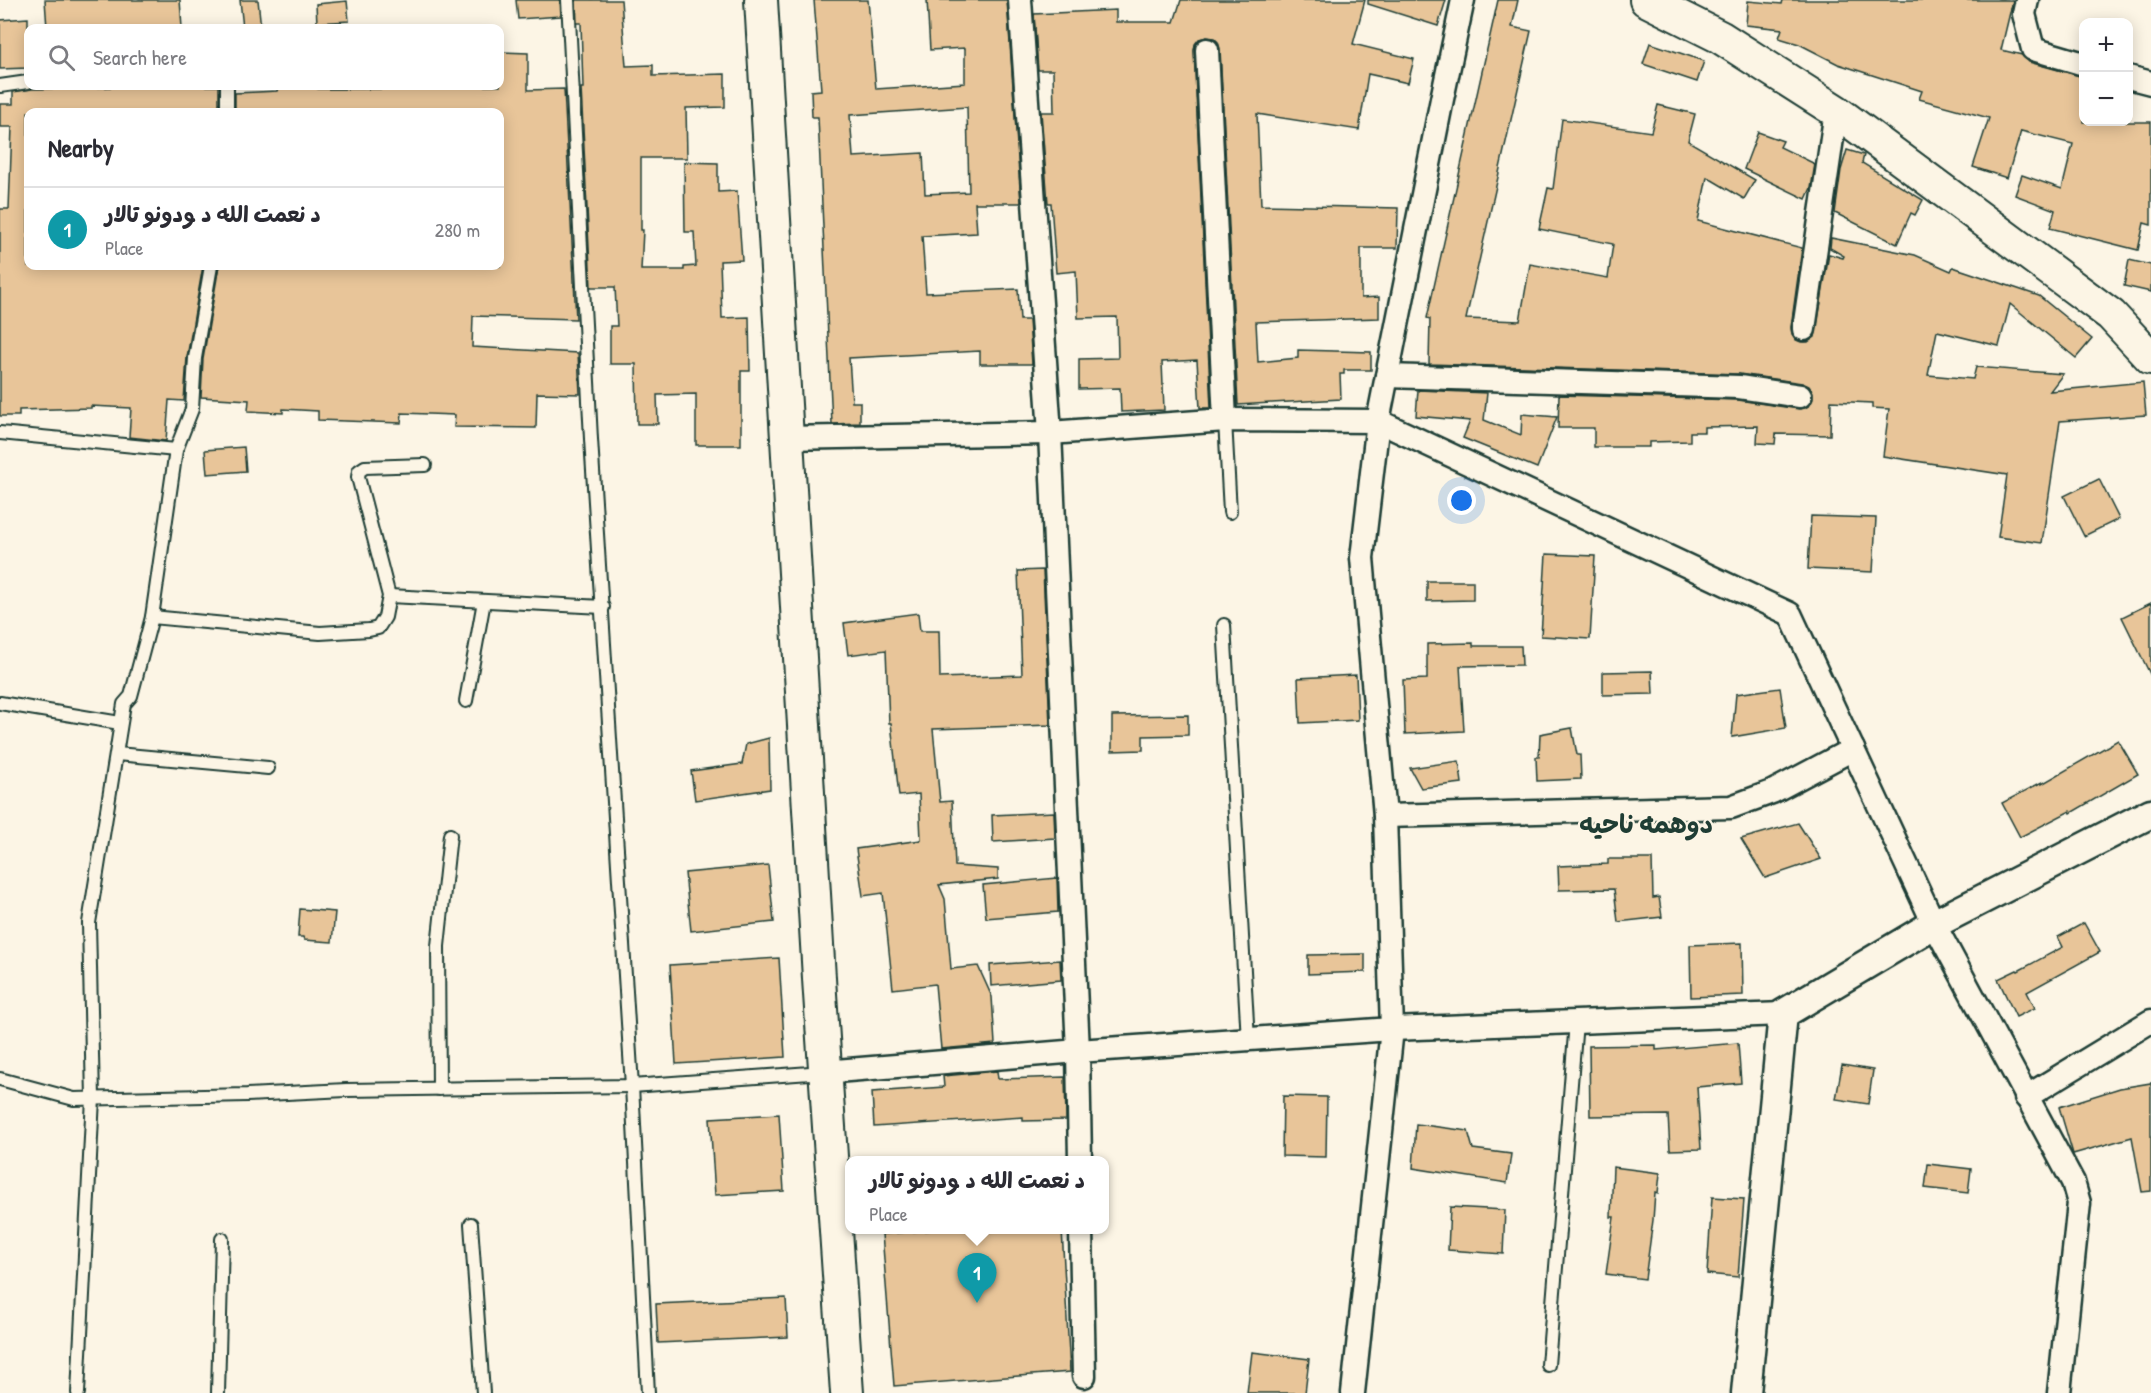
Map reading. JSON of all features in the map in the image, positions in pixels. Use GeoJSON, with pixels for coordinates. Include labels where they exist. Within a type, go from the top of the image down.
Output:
{"type":"FeatureCollection","features":[{"type":"Feature","properties":{"kind":"main road"},"geometry":{"type":"LineString","coordinates":[[761,0],[824,1072],[848,1393]]}},
{"type":"Feature","properties":{"kind":"main road"},"geometry":{"type":"LineString","coordinates":[[1646,0],[1720,37],[1836,111],[2111,315],[2151,358]]}},
{"type":"Feature","properties":{"kind":"street"},"geometry":{"type":"LineString","coordinates":[[1020,0],[1050,433],[1078,1051],[1080,1156]]}},
{"type":"Feature","properties":{"kind":"street"},"geometry":{"type":"LineString","coordinates":[[1353,1393],[1392,1029],[1385,816],[1362,558],[1378,421],[1463,0]]}},
{"type":"Feature","properties":{"kind":"street"},"geometry":{"type":"LineString","coordinates":[[2027,0],[2025,14],[2032,49],[2079,63]]}},
{"type":"Feature","properties":{"kind":"street"},"geometry":{"type":"LineString","coordinates":[[1208,50],[1225,420]]}},
{"type":"Feature","properties":{"kind":"street"},"geometry":{"type":"LineString","coordinates":[[2133,78],[2151,83]]}},
{"type":"Feature","properties":{"kind":"street"},"geometry":{"type":"LineString","coordinates":[[1804,329],[1836,111]]}},
{"type":"Feature","properties":{"kind":"street"},"geometry":{"type":"LineString","coordinates":[[1387,376],[1739,387],[1800,396]]}},
{"type":"Feature","properties":{"kind":"street"},"geometry":{"type":"LineString","coordinates":[[785,438],[1050,433],[1225,420],[1378,421],[1790,614],[1934,924],[2073,1182],[2079,1203],[2059,1393]]}},
{"type":"Feature","properties":{"kind":"street"},"geometry":{"type":"LineString","coordinates":[[1385,816],[1731,807],[1772,792],[1853,749]]}},
{"type":"Feature","properties":{"kind":"street"},"geometry":{"type":"LineString","coordinates":[[824,1072],[1392,1029],[1783,1014],[1934,924],[2151,813]]}},
{"type":"Feature","properties":{"kind":"street"},"geometry":{"type":"LineString","coordinates":[[1746,1393],[1783,1014]]}},
{"type":"Feature","properties":{"kind":"street"},"geometry":{"type":"LineString","coordinates":[[2026,1097],[2151,1021]]}},
{"type":"Feature","properties":{"kind":"street"},"geometry":{"type":"LineString","coordinates":[[1082,1234],[1084,1376]]}},
{"type":"Feature","properties":{"kind":"lane"},"geometry":{"type":"LineString","coordinates":[[568,0],[591,439],[632,1086],[648,1393]]}},
{"type":"Feature","properties":{"kind":"lane"},"geometry":{"type":"LineString","coordinates":[[0,86],[24,83]]}},
{"type":"Feature","properties":{"kind":"lane"},"geometry":{"type":"LineString","coordinates":[[227,90],[227,108]]}},
{"type":"Feature","properties":{"kind":"lane"},"geometry":{"type":"LineString","coordinates":[[78,1393],[93,1098],[89,923],[120,723],[124,704],[131,696],[152,617],[176,450],[192,409],[195,358],[210,270]]}},
{"type":"Feature","properties":{"kind":"lane"},"geometry":{"type":"LineString","coordinates":[[1225,420],[1230,512]]}},
{"type":"Feature","properties":{"kind":"lane"},"geometry":{"type":"LineString","coordinates":[[0,433],[176,450]]}},
{"type":"Feature","properties":{"kind":"lane"},"geometry":{"type":"LineString","coordinates":[[152,617],[320,633],[378,628],[385,617],[389,596],[358,477],[359,471],[364,467],[425,465]]}},
{"type":"Feature","properties":{"kind":"lane"},"geometry":{"type":"LineString","coordinates":[[389,596],[603,607]]}},
{"type":"Feature","properties":{"kind":"lane"},"geometry":{"type":"LineString","coordinates":[[466,701],[484,601]]}},
{"type":"Feature","properties":{"kind":"lane"},"geometry":{"type":"LineString","coordinates":[[1224,625],[1248,1040]]}},
{"type":"Feature","properties":{"kind":"lane"},"geometry":{"type":"LineString","coordinates":[[0,703],[120,723]]}},
{"type":"Feature","properties":{"kind":"lane"},"geometry":{"type":"LineString","coordinates":[[117,754],[268,768]]}},
{"type":"Feature","properties":{"kind":"lane"},"geometry":{"type":"LineString","coordinates":[[439,1089],[438,946],[450,835]]}},
{"type":"Feature","properties":{"kind":"lane"},"geometry":{"type":"LineString","coordinates":[[1548,1365],[1576,1022]]}},
{"type":"Feature","properties":{"kind":"lane"},"geometry":{"type":"LineString","coordinates":[[0,1079],[74,1099],[632,1086],[824,1072]]}},
{"type":"Feature","properties":{"kind":"lane"},"geometry":{"type":"LineString","coordinates":[[471,1224],[483,1393]]}},
{"type":"Feature","properties":{"kind":"lane"},"geometry":{"type":"LineString","coordinates":[[218,1393],[222,1239]]}},
{"type":"Feature","properties":{"kind":"building"},"geometry":{"type":"Polygon","coordinates":[[[45,0],[180,0],[182,24],[47,24],[45,0]]]}},
{"type":"Feature","properties":{"kind":"building"},"geometry":{"type":"Polygon","coordinates":[[[240,0],[258,0],[261,24],[243,24],[240,0]]]}},
{"type":"Feature","properties":{"kind":"building"},"geometry":{"type":"Polygon","coordinates":[[[516,0],[560,0],[561,16],[518,19],[516,0]]]}},
{"type":"Feature","properties":{"kind":"building"},"geometry":{"type":"Polygon","coordinates":[[[576,0],[621,0],[626,66],[653,65],[653,76],[725,74],[725,107],[686,108],[687,158],[641,158],[641,230],[643,230],[641,270],[684,270],[684,267],[696,266],[694,232],[685,232],[684,162],[718,163],[718,192],[737,191],[742,260],[720,261],[722,318],[749,317],[750,371],[741,371],[741,445],[696,445],[696,394],[657,395],[658,424],[637,424],[636,364],[610,364],[610,326],[617,326],[615,287],[591,287],[581,88],[583,88],[581,23],[577,23],[576,0]]]}},
{"type":"Feature","properties":{"kind":"building"},"geometry":{"type":"Polygon","coordinates":[[[814,0],[868,0],[876,89],[965,83],[965,48],[930,50],[927,0],[1007,0],[1021,203],[975,203],[977,233],[922,236],[926,293],[1018,289],[1020,320],[1029,320],[1032,364],[980,364],[980,351],[849,358],[852,402],[860,402],[860,423],[832,424],[818,117],[812,117],[811,91],[821,90],[814,0]],[[967,107],[850,115],[853,157],[923,153],[925,194],[969,192],[967,107]]]}},
{"type":"Feature","properties":{"kind":"building"},"geometry":{"type":"Polygon","coordinates":[[[1181,0],[1365,0],[1353,44],[1414,59],[1408,83],[1368,74],[1359,130],[1257,114],[1261,205],[1398,208],[1397,248],[1361,248],[1361,298],[1379,297],[1379,318],[1256,322],[1258,362],[1298,358],[1298,350],[1371,352],[1371,370],[1344,370],[1344,374],[1340,374],[1341,399],[1238,405],[1220,49],[1214,38],[1207,37],[1199,39],[1194,51],[1211,408],[1200,408],[1197,360],[1162,362],[1164,410],[1121,412],[1120,388],[1079,389],[1079,359],[1118,358],[1117,317],[1078,318],[1076,271],[1056,273],[1041,112],[1054,112],[1053,70],[1038,70],[1034,14],[1116,10],[1116,22],[1174,22],[1181,0]]]}},
{"type":"Feature","properties":{"kind":"building"},"geometry":{"type":"Polygon","coordinates":[[[1368,0],[1446,0],[1438,26],[1368,4],[1368,0]]]}},
{"type":"Feature","properties":{"kind":"building"},"geometry":{"type":"Polygon","coordinates":[[[1498,0],[1518,0],[1512,27],[1531,31],[1466,319],[1520,321],[1530,264],[1608,278],[1613,244],[1539,229],[1548,188],[1553,189],[1562,119],[1651,132],[1658,105],[1695,114],[1688,141],[1755,180],[1744,199],[1707,177],[1698,221],[1802,248],[1791,327],[1796,340],[1808,342],[1815,337],[1829,254],[1843,258],[1844,256],[1830,248],[1831,238],[1915,255],[1951,271],[1953,267],[2039,296],[2092,339],[2076,358],[2010,304],[1999,346],[1937,331],[1928,375],[1973,379],[1976,367],[2063,374],[2050,391],[2143,382],[2146,415],[2060,421],[2042,543],[1998,537],[2007,475],[1883,456],[1889,409],[1872,408],[1872,403],[1831,401],[1830,435],[1776,434],[1775,444],[1757,443],[1758,426],[1704,427],[1704,432],[1690,432],[1690,441],[1649,442],[1649,447],[1594,447],[1594,428],[1558,428],[1559,395],[1738,400],[1799,409],[1810,405],[1813,392],[1809,386],[1802,383],[1739,374],[1429,364],[1430,319],[1427,318],[1498,0]]]}},
{"type":"Feature","properties":{"kind":"building"},"geometry":{"type":"Polygon","coordinates":[[[1783,0],[2013,0],[2001,50],[2022,55],[2029,62],[2079,76],[2079,126],[2133,126],[2133,122],[2151,122],[2151,225],[2144,223],[2138,250],[2050,228],[2055,210],[2015,195],[2022,175],[2062,189],[2073,144],[2021,131],[2007,178],[1973,167],[1989,118],[1919,99],[1922,91],[1838,64],[1799,44],[1779,38],[1782,29],[1746,25],[1748,1],[1782,4],[1783,0]]]}},
{"type":"Feature","properties":{"kind":"building"},"geometry":{"type":"Polygon","coordinates":[[[347,1],[349,21],[317,23],[316,4],[347,1]]]}},
{"type":"Feature","properties":{"kind":"building"},"geometry":{"type":"Polygon","coordinates":[[[28,18],[28,24],[24,24],[24,68],[0,69],[0,20],[28,18]]]}},
{"type":"Feature","properties":{"kind":"building"},"geometry":{"type":"Polygon","coordinates":[[[1650,43],[1704,61],[1697,82],[1643,64],[1650,43]]]}},
{"type":"Feature","properties":{"kind":"building"},"geometry":{"type":"Polygon","coordinates":[[[504,52],[528,53],[528,90],[564,89],[576,319],[473,316],[472,347],[578,353],[580,394],[537,393],[536,428],[454,427],[455,415],[402,413],[401,423],[318,420],[318,411],[283,409],[283,413],[248,411],[249,400],[201,397],[203,359],[218,270],[504,270],[504,108],[235,108],[235,93],[504,90],[504,52]]]}},
{"type":"Feature","properties":{"kind":"building"},"geometry":{"type":"Polygon","coordinates":[[[26,90],[219,90],[219,108],[24,108],[24,270],[202,270],[187,357],[184,401],[169,400],[166,441],[129,437],[131,408],[91,406],[91,408],[19,410],[19,416],[0,416],[0,209],[9,209],[12,127],[0,127],[0,104],[13,104],[13,92],[26,90]]]}},
{"type":"Feature","properties":{"kind":"building"},"geometry":{"type":"Polygon","coordinates":[[[1758,132],[1783,141],[1780,147],[1815,164],[1811,188],[1806,199],[1744,169],[1758,132]]]}},
{"type":"Feature","properties":{"kind":"building"},"geometry":{"type":"Polygon","coordinates":[[[1847,150],[1864,155],[1862,163],[1923,200],[1915,215],[1911,213],[1897,244],[1835,213],[1841,170],[1847,150]]]}},
{"type":"Feature","properties":{"kind":"building"},"geometry":{"type":"Polygon","coordinates":[[[2129,260],[2151,265],[2151,292],[2124,286],[2129,260]]]}},
{"type":"Feature","properties":{"kind":"building"},"geometry":{"type":"Polygon","coordinates":[[[1418,390],[1487,393],[1484,420],[1521,435],[1522,414],[1557,417],[1537,468],[1463,438],[1470,421],[1416,416],[1418,390]]]}},
{"type":"Feature","properties":{"kind":"building"},"geometry":{"type":"Polygon","coordinates":[[[244,447],[246,471],[207,474],[205,450],[244,447]]]}},
{"type":"Feature","properties":{"kind":"building"},"geometry":{"type":"Polygon","coordinates":[[[2099,479],[2119,519],[2084,536],[2064,496],[2099,479]]]}},
{"type":"Feature","properties":{"kind":"building"},"geometry":{"type":"Polygon","coordinates":[[[1811,516],[1876,518],[1873,572],[1808,569],[1811,516]]]}},
{"type":"Feature","properties":{"kind":"building"},"geometry":{"type":"Polygon","coordinates":[[[1546,554],[1595,556],[1590,639],[1541,636],[1546,554]]]}},
{"type":"Feature","properties":{"kind":"building"},"geometry":{"type":"Polygon","coordinates":[[[1043,570],[1050,725],[933,729],[940,802],[952,801],[955,866],[998,869],[998,879],[939,885],[945,899],[951,969],[978,966],[992,997],[995,1044],[941,1049],[935,984],[893,989],[883,893],[863,896],[856,849],[921,840],[919,794],[899,796],[891,723],[889,723],[886,650],[848,655],[844,623],[918,613],[920,631],[939,631],[940,678],[1022,675],[1018,571],[1043,570]]]}},
{"type":"Feature","properties":{"kind":"building"},"geometry":{"type":"Polygon","coordinates":[[[1427,581],[1473,581],[1473,600],[1427,601],[1427,581]]]}},
{"type":"Feature","properties":{"kind":"building"},"geometry":{"type":"Polygon","coordinates":[[[2151,603],[2151,676],[2122,617],[2151,603]]]}},
{"type":"Feature","properties":{"kind":"building"},"geometry":{"type":"Polygon","coordinates":[[[1473,643],[1473,646],[1521,646],[1522,665],[1460,666],[1464,731],[1405,734],[1403,680],[1427,679],[1427,644],[1473,643]]]}},
{"type":"Feature","properties":{"kind":"building"},"geometry":{"type":"Polygon","coordinates":[[[1652,671],[1653,694],[1603,695],[1603,672],[1652,671]]]}},
{"type":"Feature","properties":{"kind":"building"},"geometry":{"type":"Polygon","coordinates":[[[1356,675],[1358,720],[1300,723],[1298,678],[1356,675]]]}},
{"type":"Feature","properties":{"kind":"building"},"geometry":{"type":"Polygon","coordinates":[[[1780,688],[1786,728],[1732,737],[1736,694],[1780,688]]]}},
{"type":"Feature","properties":{"kind":"building"},"geometry":{"type":"Polygon","coordinates":[[[1188,715],[1188,735],[1143,736],[1143,750],[1112,751],[1112,716],[1188,715]]]}},
{"type":"Feature","properties":{"kind":"building"},"geometry":{"type":"Polygon","coordinates":[[[1572,728],[1577,755],[1580,755],[1581,779],[1537,781],[1536,757],[1539,757],[1540,734],[1572,728]]]}},
{"type":"Feature","properties":{"kind":"building"},"geometry":{"type":"Polygon","coordinates":[[[769,738],[770,789],[695,800],[691,771],[742,764],[746,744],[769,738]]]}},
{"type":"Feature","properties":{"kind":"building"},"geometry":{"type":"Polygon","coordinates":[[[2118,740],[2138,774],[2071,813],[2070,811],[2020,837],[2002,803],[2042,782],[2042,784],[2118,740]]]}},
{"type":"Feature","properties":{"kind":"building"},"geometry":{"type":"Polygon","coordinates":[[[1459,761],[1462,783],[1421,788],[1410,768],[1459,761]]]}},
{"type":"Feature","properties":{"kind":"building"},"geometry":{"type":"Polygon","coordinates":[[[1054,812],[1055,838],[993,842],[992,815],[1054,812]]]}},
{"type":"Feature","properties":{"kind":"building"},"geometry":{"type":"Polygon","coordinates":[[[1798,823],[1821,859],[1765,878],[1741,839],[1798,823]]]}},
{"type":"Feature","properties":{"kind":"building"},"geometry":{"type":"Polygon","coordinates":[[[1608,859],[1652,859],[1653,898],[1659,897],[1662,917],[1618,922],[1614,889],[1559,890],[1558,866],[1608,864],[1608,859]]]}},
{"type":"Feature","properties":{"kind":"building"},"geometry":{"type":"Polygon","coordinates":[[[768,865],[774,922],[691,931],[685,873],[768,865]]]}},
{"type":"Feature","properties":{"kind":"building"},"geometry":{"type":"Polygon","coordinates":[[[1057,878],[1058,912],[986,918],[983,885],[1057,878]]]}},
{"type":"Feature","properties":{"kind":"building"},"geometry":{"type":"Polygon","coordinates":[[[300,909],[335,912],[332,942],[304,940],[303,937],[298,937],[300,909]]]}},
{"type":"Feature","properties":{"kind":"building"},"geometry":{"type":"Polygon","coordinates":[[[2084,923],[2100,952],[2027,992],[2035,1008],[2016,1017],[1998,979],[2063,947],[2058,937],[2084,923]]]}},
{"type":"Feature","properties":{"kind":"building"},"geometry":{"type":"Polygon","coordinates":[[[1742,943],[1743,995],[1691,997],[1690,945],[1742,943]]]}},
{"type":"Feature","properties":{"kind":"building"},"geometry":{"type":"Polygon","coordinates":[[[1365,954],[1365,972],[1308,974],[1308,955],[1365,954]]]}},
{"type":"Feature","properties":{"kind":"building"},"geometry":{"type":"Polygon","coordinates":[[[779,958],[785,1057],[676,1064],[670,965],[779,958]]]}},
{"type":"Feature","properties":{"kind":"building"},"geometry":{"type":"Polygon","coordinates":[[[1060,960],[1061,980],[991,986],[990,965],[1060,960]]]}},
{"type":"Feature","properties":{"kind":"building"},"geometry":{"type":"Polygon","coordinates":[[[1738,1043],[1741,1083],[1697,1087],[1701,1149],[1670,1150],[1668,1115],[1590,1116],[1589,1046],[1656,1045],[1656,1050],[1738,1043]]]}},
{"type":"Feature","properties":{"kind":"building"},"geometry":{"type":"Polygon","coordinates":[[[1842,1065],[1873,1070],[1868,1104],[1836,1099],[1842,1065]]]}},
{"type":"Feature","properties":{"kind":"building"},"geometry":{"type":"Polygon","coordinates":[[[997,1071],[998,1079],[1065,1077],[1066,1120],[1023,1121],[1023,1117],[874,1127],[872,1092],[944,1087],[943,1076],[997,1071]]]}},
{"type":"Feature","properties":{"kind":"building"},"geometry":{"type":"Polygon","coordinates":[[[2151,1083],[2151,1191],[2142,1192],[2132,1137],[2073,1154],[2059,1107],[2120,1088],[2151,1083]]]}},
{"type":"Feature","properties":{"kind":"building"},"geometry":{"type":"Polygon","coordinates":[[[1283,1096],[1327,1097],[1326,1157],[1282,1156],[1283,1096]]]}},
{"type":"Feature","properties":{"kind":"building"},"geometry":{"type":"Polygon","coordinates":[[[779,1114],[784,1191],[715,1195],[710,1118],[779,1114]]]}},
{"type":"Feature","properties":{"kind":"building"},"geometry":{"type":"Polygon","coordinates":[[[1416,1124],[1468,1131],[1473,1149],[1511,1154],[1507,1183],[1413,1168],[1416,1124]]]}},
{"type":"Feature","properties":{"kind":"building"},"geometry":{"type":"Polygon","coordinates":[[[1928,1164],[1971,1169],[1968,1193],[1925,1188],[1928,1164]]]}},
{"type":"Feature","properties":{"kind":"building"},"geometry":{"type":"Polygon","coordinates":[[[1613,1167],[1660,1173],[1658,1193],[1655,1192],[1645,1279],[1606,1274],[1614,1217],[1611,1217],[1613,1167]]]}},
{"type":"Feature","properties":{"kind":"building"},"geometry":{"type":"Polygon","coordinates":[[[1712,1197],[1744,1199],[1738,1277],[1707,1274],[1712,1197]]]}},
{"type":"Feature","properties":{"kind":"building"},"geometry":{"type":"Polygon","coordinates":[[[1450,1207],[1505,1210],[1503,1254],[1448,1250],[1450,1207]]]}},
{"type":"Feature","properties":{"kind":"building"},"geometry":{"type":"Polygon","coordinates":[[[882,1234],[1062,1234],[1070,1372],[894,1386],[882,1234]]]}},
{"type":"Feature","properties":{"kind":"building"},"geometry":{"type":"Polygon","coordinates":[[[786,1298],[788,1337],[658,1343],[656,1304],[786,1298]]]}},
{"type":"Feature","properties":{"kind":"building"},"geometry":{"type":"Polygon","coordinates":[[[1252,1352],[1309,1359],[1305,1393],[1247,1393],[1252,1352]]]}},
{"type":"Feature","properties":{"kind":"place","name":"د نعمت الله د ودونو تالار"},"geometry":{"type":"Point","coordinates":[977,1303]}},
{"type":"Feature","properties":{"kind":"district","name":"دوهمه ناحیه"},"geometry":{"type":"Point","coordinates":[1646,823]}}]}
